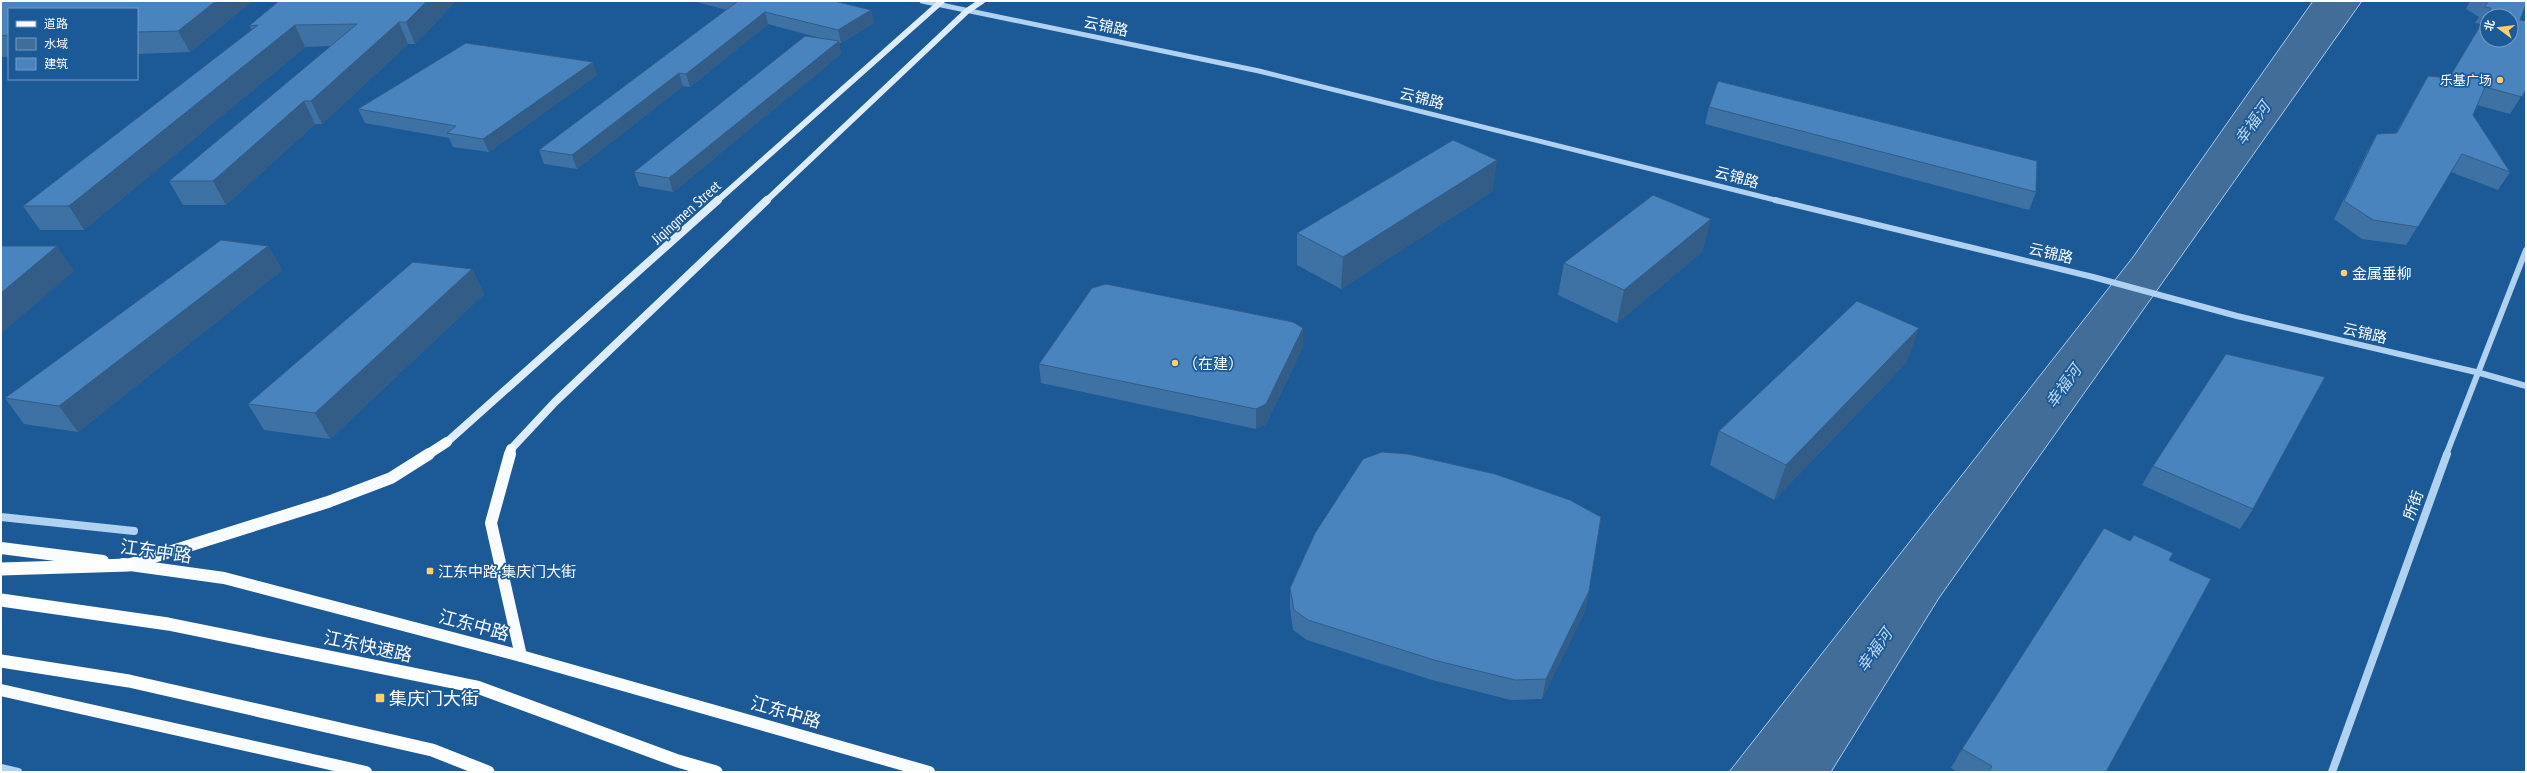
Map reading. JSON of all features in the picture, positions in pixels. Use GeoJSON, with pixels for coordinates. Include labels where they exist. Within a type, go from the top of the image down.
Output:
{"type":"FeatureCollection","features":[{"type":"Feature","properties":{"kind":"highway"},"geometry":{"type":"LineString","coordinates":[[1,569],[129,565]]}},
{"type":"Feature","properties":{"kind":"highway","name":"江东快速路"},"geometry":{"type":"LineString","coordinates":[[1,600],[168,624],[477,687],[678,761],[716,772]]}},
{"type":"Feature","properties":{"kind":"highway"},"geometry":{"type":"LineString","coordinates":[[1,661],[129,680],[432,750],[488,772]]}},
{"type":"Feature","properties":{"kind":"main road"},"geometry":{"type":"LineString","coordinates":[[521,656],[490,523],[511,449],[554,402],[967,11],[982,1]]}},
{"type":"Feature","properties":{"kind":"main road","name":"Jiqingmen Street"},"geometry":{"type":"LineString","coordinates":[[447,442],[938,2]]}},
{"type":"Feature","properties":{"kind":"main road"},"geometry":{"type":"LineString","coordinates":[[129,565],[328,502],[391,478],[447,442]]}},
{"type":"Feature","properties":{"kind":"main road","name":"江东中路"},"geometry":{"type":"LineString","coordinates":[[1,548],[224,578],[521,656],[930,772]]}},
{"type":"Feature","properties":{"kind":"main road"},"geometry":{"type":"LineString","coordinates":[[1,690],[366,772]]}},
{"type":"Feature","properties":{"kind":"street","name":"云锦路"},"geometry":{"type":"LineString","coordinates":[[922,1],[938,2],[967,11],[1259,71],[1809,209],[2093,277],[2237,316],[2480,373],[2526,386]]}},
{"type":"Feature","properties":{"kind":"street","name":"所街"},"geometry":{"type":"LineString","coordinates":[[2332,772],[2466,400],[2480,373],[2526,250]]}},
{"type":"Feature","properties":{"kind":"street","name":"江东中路"},"geometry":{"type":"LineString","coordinates":[[1,517],[134,531]]}},
{"type":"Feature","properties":{"kind":"street"},"geometry":{"type":"LineString","coordinates":[[1,768],[18,772]]}},
{"type":"Feature","properties":{"kind":"water","name":"幸福河"},"geometry":{"type":"Polygon","coordinates":[[[2313,1],[2362,1],[1939,598],[1831,772],[1729,772],[2133,257],[2313,1]]]}},
{"type":"Feature","properties":{"kind":"building"},"geometry":{"type":"Polygon","coordinates":[[[1,1],[216,1],[178,31],[138,32],[138,8],[8,8],[8,36],[1,35],[1,1]]]}},
{"type":"Feature","properties":{"kind":"building"},"geometry":{"type":"Polygon","coordinates":[[[279,1],[427,1],[406,22],[399,22],[311,101],[304,101],[213,181],[169,181],[357,24],[295,25],[69,206],[23,206],[258,25],[249,26],[279,1]]]}},
{"type":"Feature","properties":{"kind":"building"},"geometry":{"type":"Polygon","coordinates":[[[738,1],[834,1],[871,10],[838,30],[765,12],[686,74],[679,73],[572,155],[539,150],[738,1]]]}},
{"type":"Feature","properties":{"kind":"building"},"geometry":{"type":"Polygon","coordinates":[[[2488,1],[2526,1],[2520,20],[2526,21],[2526,89],[2522,97],[2485,87],[2473,115],[2510,172],[2462,154],[2418,227],[2373,220],[2344,201],[2377,134],[2397,133],[2428,76],[2449,78],[2479,28],[2479,48],[2519,48],[2519,8],[2485,7],[2488,1]]]}},
{"type":"Feature","properties":{"kind":"building"},"geometry":{"type":"Polygon","coordinates":[[[805,36],[839,41],[669,178],[634,172],[805,36]]]}},
{"type":"Feature","properties":{"kind":"building"},"geometry":{"type":"Polygon","coordinates":[[[466,43],[593,62],[483,139],[447,133],[456,126],[358,109],[466,43]]]}},
{"type":"Feature","properties":{"kind":"building"},"geometry":{"type":"Polygon","coordinates":[[[1718,81],[2037,161],[2036,192],[1709,107],[1718,81]]]}},
{"type":"Feature","properties":{"kind":"building"},"geometry":{"type":"Polygon","coordinates":[[[1453,140],[1497,160],[1343,257],[1297,233],[1453,140]]]}},
{"type":"Feature","properties":{"kind":"building"},"geometry":{"type":"Polygon","coordinates":[[[1653,195],[1711,219],[1624,290],[1564,263],[1653,195]]]}},
{"type":"Feature","properties":{"kind":"building"},"geometry":{"type":"Polygon","coordinates":[[[221,240],[268,246],[59,406],[5,398],[221,240]]]}},
{"type":"Feature","properties":{"kind":"building"},"geometry":{"type":"Polygon","coordinates":[[[1,246],[57,246],[1,293],[1,246]]]}},
{"type":"Feature","properties":{"kind":"building"},"geometry":{"type":"Polygon","coordinates":[[[413,262],[472,269],[315,413],[248,404],[413,262]]]}},
{"type":"Feature","properties":{"kind":"building","name":"（在建）"},"geometry":{"type":"Polygon","coordinates":[[[1106,284],[1293,322],[1303,328],[1266,404],[1256,409],[1039,364],[1092,288],[1106,284]]]}},
{"type":"Feature","properties":{"kind":"building"},"geometry":{"type":"Polygon","coordinates":[[[1857,301],[1919,328],[1786,465],[1719,431],[1857,301]]]}},
{"type":"Feature","properties":{"kind":"building"},"geometry":{"type":"Polygon","coordinates":[[[2226,354],[2325,377],[2253,509],[2153,466],[2226,354]]]}},
{"type":"Feature","properties":{"kind":"building"},"geometry":{"type":"Polygon","coordinates":[[[1382,452],[1408,454],[1495,474],[1570,500],[1601,517],[1589,591],[1546,679],[1515,680],[1434,660],[1308,620],[1294,610],[1290,588],[1315,533],[1363,459],[1382,452]]]}},
{"type":"Feature","properties":{"kind":"building"},"geometry":{"type":"Polygon","coordinates":[[[2104,528],[2130,541],[2134,535],[2173,553],[2169,560],[2211,579],[2106,772],[1989,772],[1992,766],[1962,749],[2104,528]]]}},
{"type":"Feature","properties":{"kind":"place","name":"乐基广场"},"geometry":{"type":"Point","coordinates":[2500,80]}},
{"type":"Feature","properties":{"kind":"place","name":"金属垂柳"},"geometry":{"type":"Point","coordinates":[2344,273]}},
{"type":"Feature","properties":{"kind":"place","name":"（在建）"},"geometry":{"type":"Point","coordinates":[1175,363]}},
{"type":"Feature","properties":{"kind":"place","name":"江东中路·集庆门大街"},"geometry":{"type":"Point","coordinates":[430,571]}},
{"type":"Feature","properties":{"kind":"place","name":"集庆门大街"},"geometry":{"type":"Point","coordinates":[380,698]}}]}
